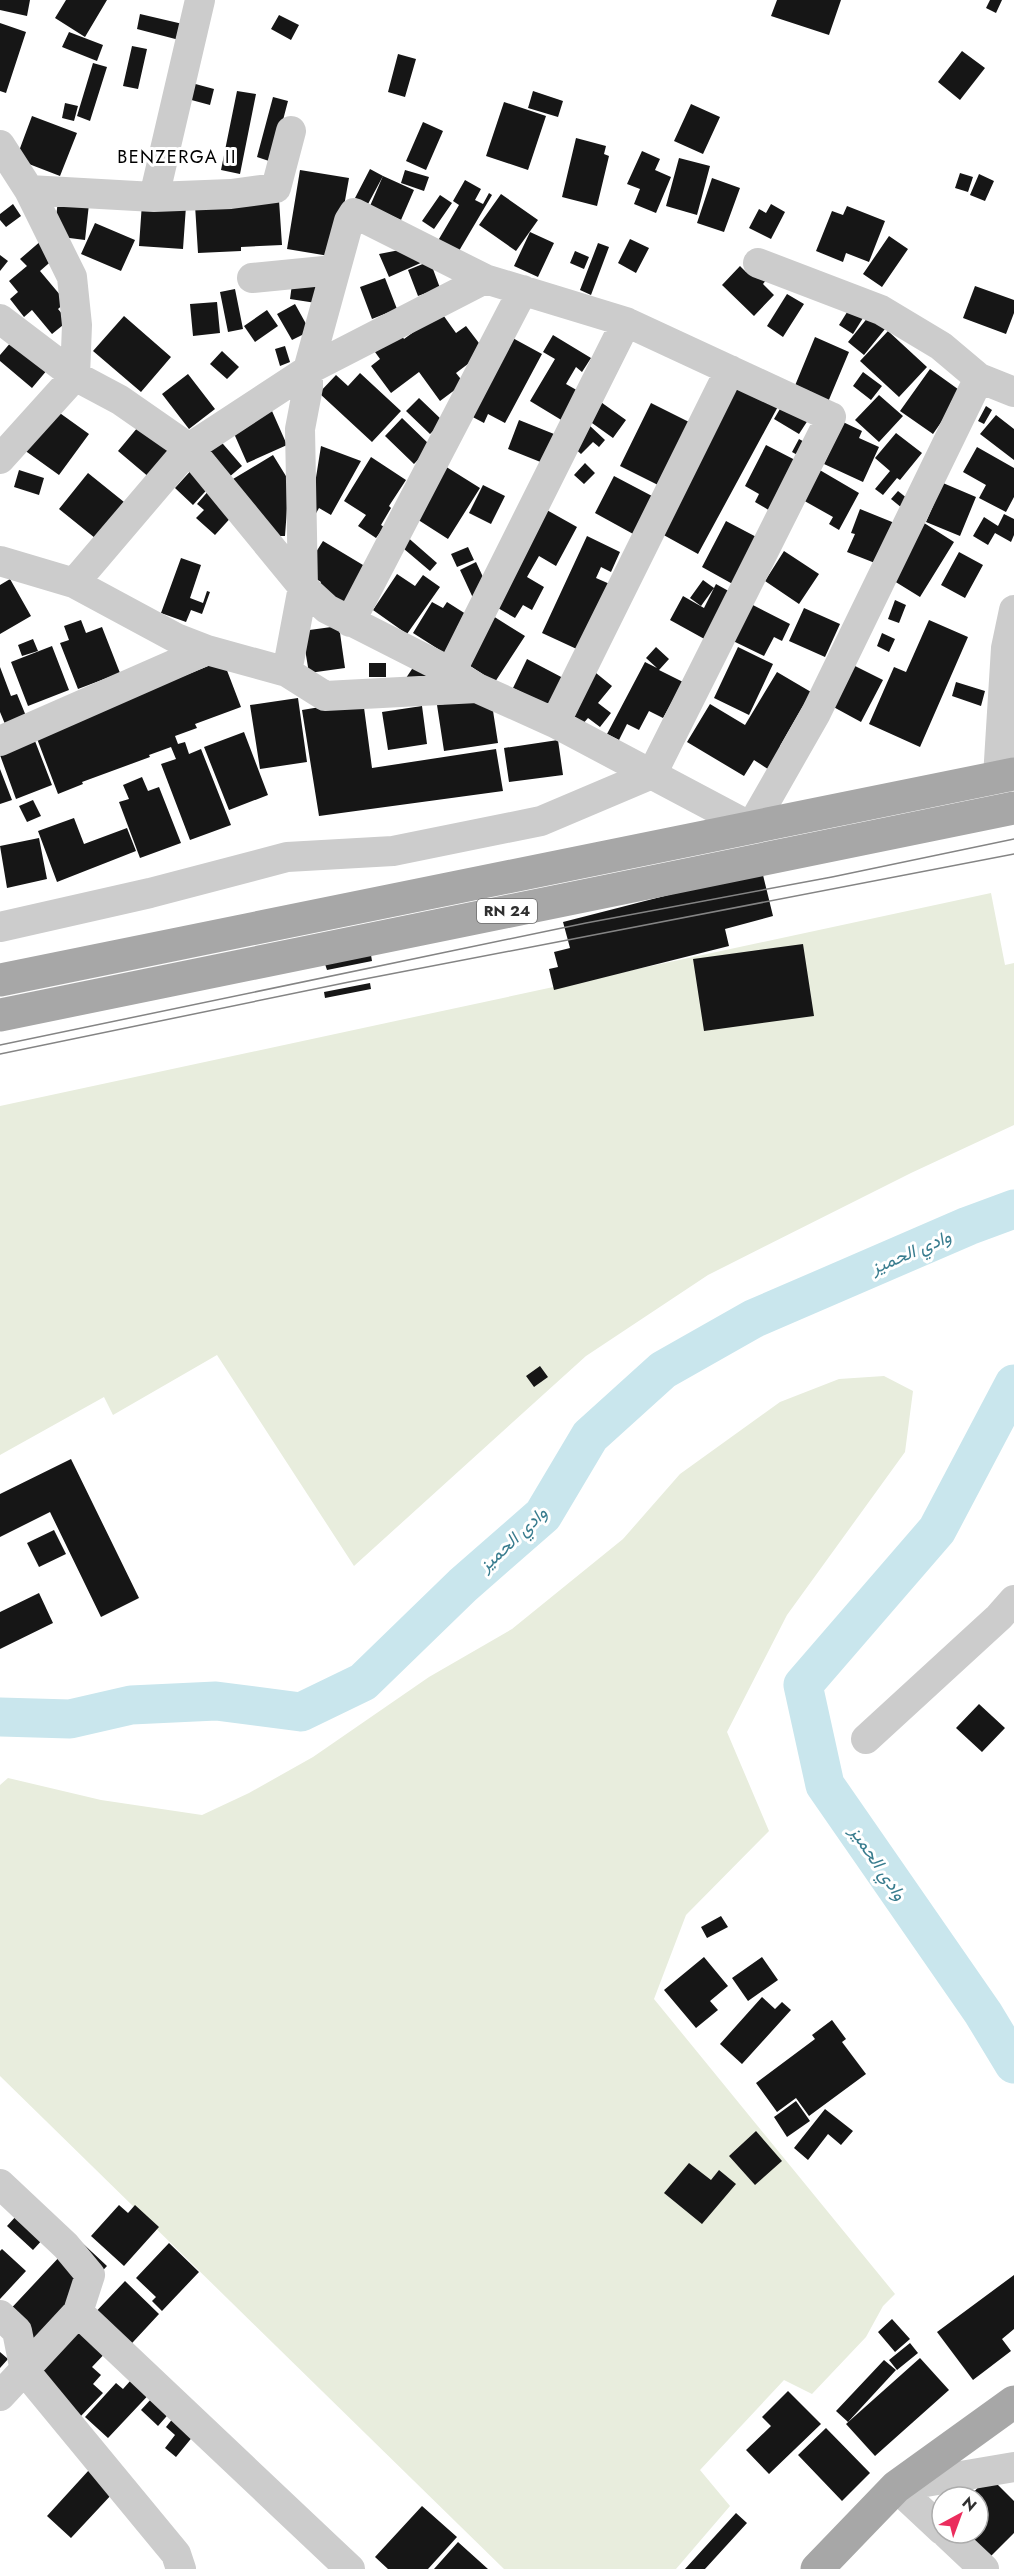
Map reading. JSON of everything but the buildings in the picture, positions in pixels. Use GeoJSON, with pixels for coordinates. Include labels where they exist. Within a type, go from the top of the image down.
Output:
{"type":"FeatureCollection","features":[{"type":"Feature","properties":{"kind":"main road","name":"RN 24"},"geometry":{"type":"LineString","coordinates":[[0,980],[1006,775]]}},
{"type":"Feature","properties":{"kind":"main road","name":"RN 24"},"geometry":{"type":"LineString","coordinates":[[0,1015],[1014,808]]}},
{"type":"Feature","properties":{"kind":"main road"},"geometry":{"type":"LineString","coordinates":[[818,2569],[896,2487],[1014,2402]]}},
{"type":"Feature","properties":{"kind":"street"},"geometry":{"type":"LineString","coordinates":[[154,197],[200,0]]}},
{"type":"Feature","properties":{"kind":"street"},"geometry":{"type":"LineString","coordinates":[[29,190],[154,197],[231,194],[276,188],[291,131]]}},
{"type":"Feature","properties":{"kind":"street"},"geometry":{"type":"LineString","coordinates":[[0,145],[29,190],[72,277],[78,325],[75,376],[0,459]]}},
{"type":"Feature","properties":{"kind":"street"},"geometry":{"type":"LineString","coordinates":[[0,927],[150,893],[287,857],[393,850],[541,821],[652,774],[831,417],[626,322],[485,279],[354,213],[349,221],[334,270],[308,370],[308,387],[300,429],[303,587],[287,672]]}},
{"type":"Feature","properties":{"kind":"street"},"geometry":{"type":"LineString","coordinates":[[758,263],[880,310],[940,346],[980,378],[1014,392]]}},
{"type":"Feature","properties":{"kind":"street"},"geometry":{"type":"LineString","coordinates":[[252,278],[334,270]]}},
{"type":"Feature","properties":{"kind":"street"},"geometry":{"type":"LineString","coordinates":[[74,583],[189,448],[308,370],[485,279]]}},
{"type":"Feature","properties":{"kind":"street"},"geometry":{"type":"LineString","coordinates":[[350,621],[523,290]]}},
{"type":"Feature","properties":{"kind":"street"},"geometry":{"type":"LineString","coordinates":[[0,319],[75,376],[120,400],[189,448],[303,587],[327,609],[451,672],[477,688],[555,723],[752,826],[816,713],[980,378]]}},
{"type":"Feature","properties":{"kind":"street"},"geometry":{"type":"LineString","coordinates":[[451,672],[626,322]]}},
{"type":"Feature","properties":{"kind":"street"},"geometry":{"type":"LineString","coordinates":[[555,723],[730,370]]}},
{"type":"Feature","properties":{"kind":"street"},"geometry":{"type":"LineString","coordinates":[[7,569],[74,583],[176,638],[207,650],[287,672],[325,696],[477,688]]}},
{"type":"Feature","properties":{"kind":"street"},"geometry":{"type":"LineString","coordinates":[[1006,775],[1006,648],[1014,610]]}},
{"type":"Feature","properties":{"kind":"street"},"geometry":{"type":"LineString","coordinates":[[0,741],[207,650]]}},
{"type":"Feature","properties":{"kind":"street"},"geometry":{"type":"LineString","coordinates":[[866,1739],[999,1617],[1014,1600]]}},
{"type":"Feature","properties":{"kind":"street"},"geometry":{"type":"LineString","coordinates":[[0,2184],[66,2246],[90,2275],[78,2312],[0,2396]]}},
{"type":"Feature","properties":{"kind":"street"},"geometry":{"type":"LineString","coordinates":[[78,2312],[350,2569]]}},
{"type":"Feature","properties":{"kind":"street"},"geometry":{"type":"LineString","coordinates":[[0,2315],[18,2331],[25,2371],[176,2554],[181,2569]]}},
{"type":"Feature","properties":{"kind":"street"},"geometry":{"type":"LineString","coordinates":[[896,2487],[1014,2467]]}},
{"type":"Feature","properties":{"kind":"street"},"geometry":{"type":"LineString","coordinates":[[896,2487],[930,2519]]}},
{"type":"Feature","properties":{"kind":"street"},"geometry":{"type":"LineString","coordinates":[[959,2545],[984,2569]]}},
{"type":"Feature","properties":{"kind":"green space"},"geometry":{"type":"Polygon","coordinates":[[[991,893],[1005,965],[1014,963],[1014,1125],[911,1173],[708,1275],[586,1356],[354,1566],[217,1355],[113,1415],[104,1397],[0,1455],[0,1106],[991,893]]]}},
{"type":"Feature","properties":{"kind":"green space"},"geometry":{"type":"Polygon","coordinates":[[[884,1376],[913,1391],[905,1452],[787,1615],[727,1732],[769,1831],[686,1915],[654,1999],[895,2294],[883,2306],[866,2337],[812,2394],[784,2380],[700,2470],[730,2506],[676,2569],[504,2569],[0,2076],[0,1785],[8,1778],[101,1800],[202,1815],[249,1793],[313,1757],[429,1677],[512,1629],[623,1539],[680,1474],[780,1402],[839,1379],[884,1376]]]}},
{"type":"Feature","properties":{"kind":"waterway","name":"وادي الحميز"},"geometry":{"type":"LineString","coordinates":[[0,1717],[70,1719],[131,1705],[216,1701],[301,1712],[363,1682],[463,1585],[543,1515],[590,1436],[663,1370],[753,1319],[968,1226],[1014,1209]]}},
{"type":"Feature","properties":{"kind":"waterway","name":"وادي الحميز"},"geometry":{"type":"LineString","coordinates":[[1014,1384],[937,1530],[803,1685],[825,1785],[983,2013],[1014,2064]]}},
{"type":"Feature","properties":{"kind":"tram line"},"geometry":{"type":"LineString","coordinates":[[0,1045],[586,923],[832,877],[1014,839]]}},
{"type":"Feature","properties":{"kind":"tram line"},"geometry":{"type":"LineString","coordinates":[[0,1054],[349,982],[1014,854]]}},
{"type":"Feature","properties":{"kind":"district","name":"BENZERGA II"},"geometry":{"type":"Point","coordinates":[177,157]}}]}
